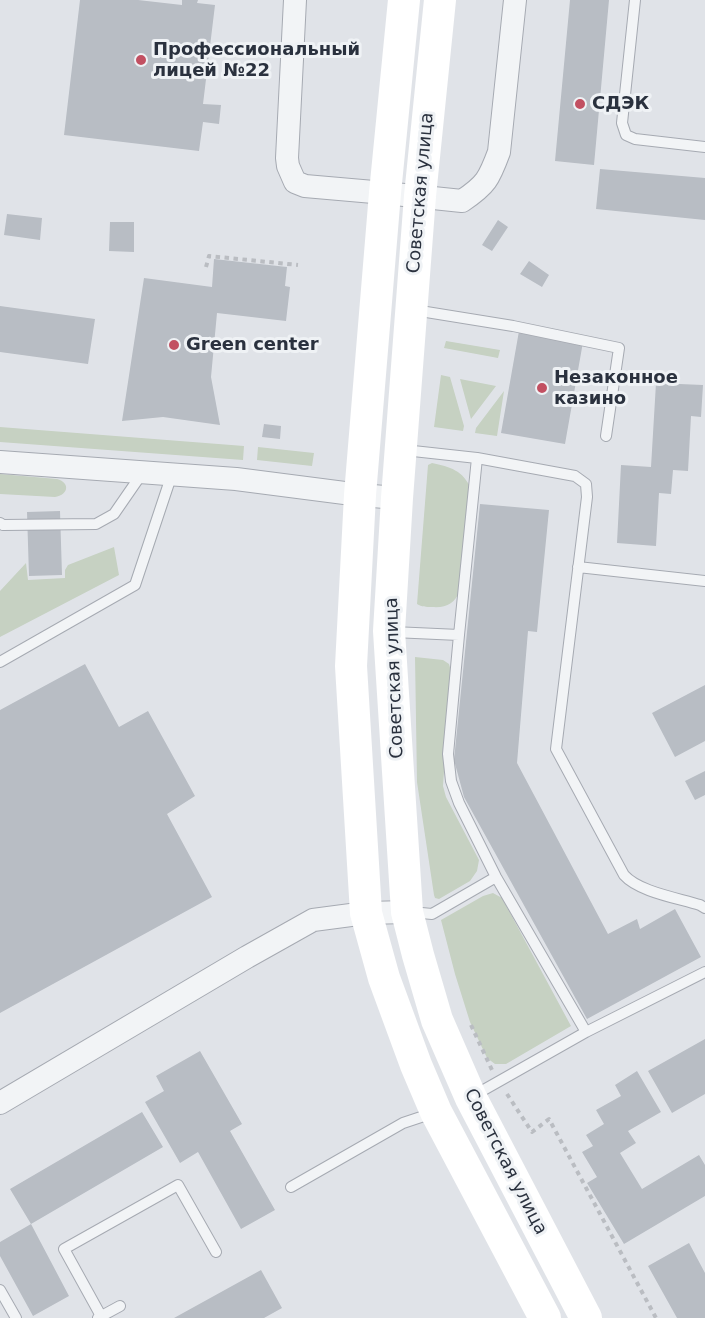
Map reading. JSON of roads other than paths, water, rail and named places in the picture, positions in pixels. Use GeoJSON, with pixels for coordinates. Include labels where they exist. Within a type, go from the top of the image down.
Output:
{"type":"FeatureCollection","features":[{"type":"Feature","properties":{"kind":"main road","name":"Советская улица"},"geometry":{"type":"LineString","coordinates":[[404,0],[375,306],[360,495],[351,666],[366,913],[384,978],[436,1112],[545,1318]]}},
{"type":"Feature","properties":{"kind":"main road","name":"Советская улица"},"geometry":{"type":"LineString","coordinates":[[440,0],[420,196],[389,631],[407,912],[437,1020],[471,1098],[586,1318]]}},
{"type":"Feature","properties":{"kind":"main road"},"geometry":{"type":"LineString","coordinates":[[375,306],[411,309]]}},
{"type":"Feature","properties":{"kind":"main road"},"geometry":{"type":"LineString","coordinates":[[436,1112],[471,1098]]}},
{"type":"Feature","properties":{"kind":"street"},"geometry":{"type":"LineString","coordinates":[[295,0],[287,158],[291,176],[295,182],[305,186],[462,201],[478,190],[490,176],[499,152],[515,0]]}},
{"type":"Feature","properties":{"kind":"street"},"geometry":{"type":"LineString","coordinates":[[0,462],[236,479],[397,498]]}},
{"type":"Feature","properties":{"kind":"street"},"geometry":{"type":"LineString","coordinates":[[0,1103],[313,920],[366,913],[407,912]]}},
{"type":"Feature","properties":{"kind":"lane"},"geometry":{"type":"LineString","coordinates":[[635,0],[622,123],[626,135],[635,139],[705,147]]}},
{"type":"Feature","properties":{"kind":"lane"},"geometry":{"type":"LineString","coordinates":[[411,309],[513,326],[619,348],[606,436]]}},
{"type":"Feature","properties":{"kind":"lane"},"geometry":{"type":"LineString","coordinates":[[401,450],[477,458],[575,476],[586,484],[587,497],[556,749],[624,875],[630,882],[705,908]]}},
{"type":"Feature","properties":{"kind":"lane"},"geometry":{"type":"LineString","coordinates":[[477,458],[448,754],[451,781],[459,803],[496,877],[586,1032]]}},
{"type":"Feature","properties":{"kind":"lane"},"geometry":{"type":"LineString","coordinates":[[0,523],[3,525],[96,524],[114,514],[144,472]]}},
{"type":"Feature","properties":{"kind":"lane"},"geometry":{"type":"LineString","coordinates":[[0,662],[135,585],[172,474]]}},
{"type":"Feature","properties":{"kind":"lane"},"geometry":{"type":"LineString","coordinates":[[578,567],[705,582]]}},
{"type":"Feature","properties":{"kind":"lane"},"geometry":{"type":"LineString","coordinates":[[389,631],[459,635]]}},
{"type":"Feature","properties":{"kind":"lane"},"geometry":{"type":"LineString","coordinates":[[407,912],[432,914],[496,877]]}},
{"type":"Feature","properties":{"kind":"lane"},"geometry":{"type":"LineString","coordinates":[[471,1098],[586,1032],[705,972]]}},
{"type":"Feature","properties":{"kind":"lane"},"geometry":{"type":"LineString","coordinates":[[291,1187],[403,1123],[436,1112]]}},
{"type":"Feature","properties":{"kind":"lane"},"geometry":{"type":"LineString","coordinates":[[120,1306],[99,1317],[64,1250],[178,1185],[216,1252]]}},
{"type":"Feature","properties":{"kind":"lane"},"geometry":{"type":"LineString","coordinates":[[0,1290],[16,1318]]}},
{"type":"Feature","properties":{"kind":"place","name":"Профессиональный лицей №22"},"geometry":{"type":"Point","coordinates":[141,60]}},
{"type":"Feature","properties":{"kind":"place","name":"СДЭК"},"geometry":{"type":"Point","coordinates":[580,104]}},
{"type":"Feature","properties":{"kind":"place","name":"Green center"},"geometry":{"type":"Point","coordinates":[174,345]}},
{"type":"Feature","properties":{"kind":"place","name":"Незаконное казино"},"geometry":{"type":"Point","coordinates":[542,388]}}]}
